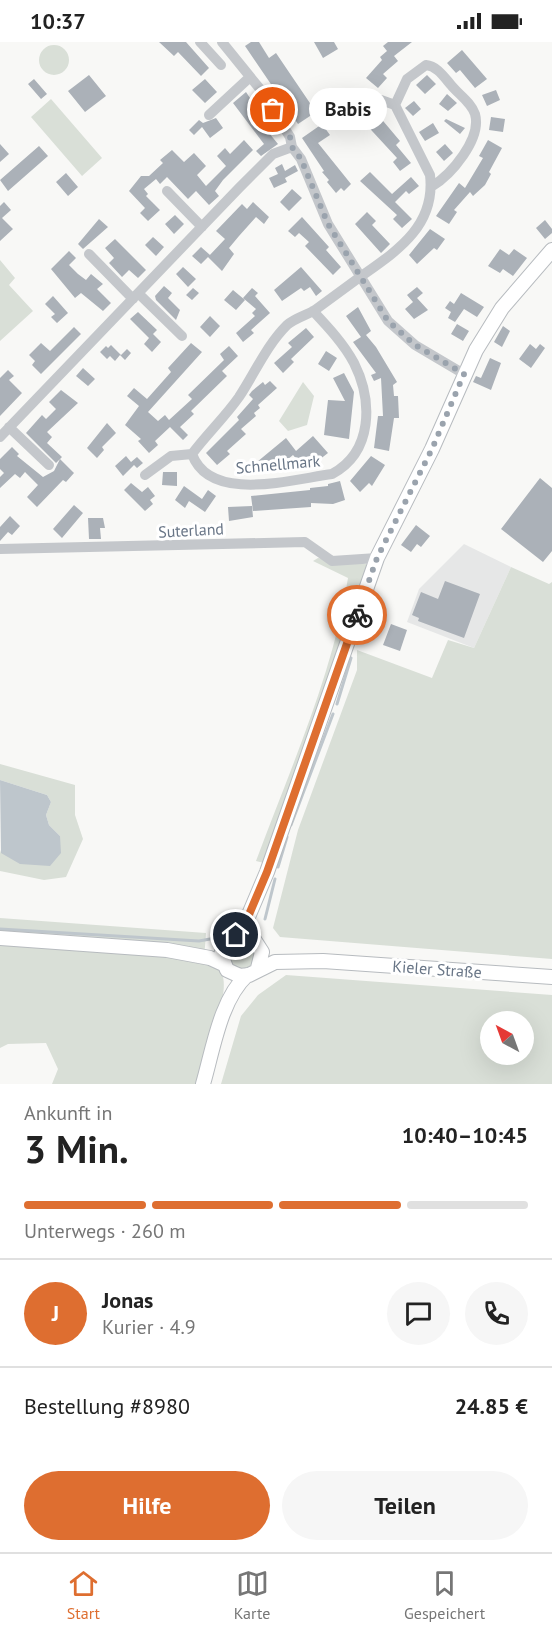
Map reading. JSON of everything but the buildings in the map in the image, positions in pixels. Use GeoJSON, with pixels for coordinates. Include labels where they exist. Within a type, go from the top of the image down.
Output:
{"type":"FeatureCollection","features":[{"type":"Feature","properties":{"kind":"main road"},"geometry":{"type":"LineString","coordinates":[[203,1084],[223,1016],[228,984],[221,952],[245,924],[267,872],[377,558],[432,449],[464,374],[502,308],[552,250]]}},
{"type":"Feature","properties":{"kind":"main road"},"geometry":{"type":"LineString","coordinates":[[223,1016],[236,988],[262,957],[254,928],[267,872]]}},
{"type":"Feature","properties":{"kind":"main road"},"geometry":{"type":"LineString","coordinates":[[166,950],[204,948],[246,935],[258,942]]}},
{"type":"Feature","properties":{"kind":"main road"},"geometry":{"type":"LineString","coordinates":[[0,938],[166,950],[210,958],[237,975],[252,971]]}},
{"type":"Feature","properties":{"kind":"main road","name":"Kieler Straße"},"geometry":{"type":"LineString","coordinates":[[258,942],[273,951],[323,961]]}},
{"type":"Feature","properties":{"kind":"main road","name":"Kieler Straße"},"geometry":{"type":"LineString","coordinates":[[252,971],[275,962],[323,961],[552,977]]}},
{"type":"Feature","properties":{"kind":"street"},"geometry":{"type":"LineString","coordinates":[[200,42],[219,62],[226,46],[250,77],[290,137],[292,147],[304,165],[328,224],[388,321],[415,345],[464,374]]}},
{"type":"Feature","properties":{"kind":"street"},"geometry":{"type":"LineString","coordinates":[[145,475],[171,456],[192,454],[238,398],[270,344],[289,324],[313,311],[413,235],[427,213],[431,187],[426,164],[397,114],[395,105],[407,79],[419,67],[426,65],[440,73],[473,110],[476,124],[470,142],[451,174],[431,187]]}},
{"type":"Feature","properties":{"kind":"street"},"geometry":{"type":"LineString","coordinates":[[209,115],[250,77]]}},
{"type":"Feature","properties":{"kind":"street"},"geometry":{"type":"LineString","coordinates":[[381,100],[395,105]]}},
{"type":"Feature","properties":{"kind":"street"},"geometry":{"type":"LineString","coordinates":[[0,437],[273,154],[292,147]]}},
{"type":"Feature","properties":{"kind":"street"},"geometry":{"type":"LineString","coordinates":[[167,191],[202,227]]}},
{"type":"Feature","properties":{"kind":"street"},"geometry":{"type":"LineString","coordinates":[[89,254],[182,336]]}},
{"type":"Feature","properties":{"kind":"street","name":"Schnellmark"},"geometry":{"type":"LineString","coordinates":[[192,454],[203,471],[219,481],[236,485],[332,474],[346,466],[359,448],[368,410],[354,363],[332,332],[313,311]]}},
{"type":"Feature","properties":{"kind":"street"},"geometry":{"type":"LineString","coordinates":[[9,427],[49,465]]}},
{"type":"Feature","properties":{"kind":"street","name":"Suterland"},"geometry":{"type":"LineString","coordinates":[[0,549],[305,542],[332,561],[377,558]]}},
{"type":"Feature","properties":{"kind":"shaded area"},"geometry":{"type":"Polygon","coordinates":[[[54,45],[60,46],[68,54],[68,66],[60,74],[54,75],[48,74],[40,66],[39,60],[40,54],[48,46],[54,45]]]}},
{"type":"Feature","properties":{"kind":"shaded area"},"geometry":{"type":"Polygon","coordinates":[[[51,99],[102,158],[82,176],[31,117],[51,99]]]}},
{"type":"Feature","properties":{"kind":"shaded area"},"geometry":{"type":"Polygon","coordinates":[[[0,260],[15,278],[9,285],[33,311],[0,341],[0,260]]]}},
{"type":"Feature","properties":{"kind":"shaded area"},"geometry":{"type":"Polygon","coordinates":[[[303,382],[314,396],[307,425],[288,431],[279,421],[303,382]]]}},
{"type":"Feature","properties":{"kind":"shaded area"},"geometry":{"type":"Polygon","coordinates":[[[464,544],[511,567],[474,648],[407,622],[419,589],[464,544]]]}},
{"type":"Feature","properties":{"kind":"shaded area"},"geometry":{"type":"Polygon","coordinates":[[[318,558],[366,564],[366,568],[347,632],[264,863],[256,861],[321,686],[341,614],[348,578],[313,561],[318,558]]]}},
{"type":"Feature","properties":{"kind":"shaded area"},"geometry":{"type":"Polygon","coordinates":[[[511,567],[549,584],[552,582],[552,959],[280,937],[273,928],[298,830],[357,670],[357,650],[432,678],[448,640],[474,648],[511,567]]]}},
{"type":"Feature","properties":{"kind":"shaded area"},"geometry":{"type":"Polygon","coordinates":[[[0,764],[75,785],[75,815],[83,839],[66,877],[44,880],[0,871],[0,850],[1,853],[60,836],[49,825],[46,815],[51,802],[47,795],[0,780],[0,764]]]}},
{"type":"Feature","properties":{"kind":"shaded area"},"geometry":{"type":"Polygon","coordinates":[[[0,780],[47,795],[51,802],[46,815],[49,825],[60,836],[61,853],[50,866],[20,864],[1,853],[0,780]]]}},
{"type":"Feature","properties":{"kind":"shaded area"},"geometry":{"type":"Polygon","coordinates":[[[0,918],[206,933],[204,960],[219,969],[224,984],[216,1028],[197,1084],[52,1084],[58,1069],[46,1043],[8,1044],[0,1048],[0,918]]]}},
{"type":"Feature","properties":{"kind":"shaded area"},"geometry":{"type":"Polygon","coordinates":[[[241,941],[251,945],[255,955],[251,965],[241,969],[231,965],[227,955],[231,945],[241,941]]]}},
{"type":"Feature","properties":{"kind":"shaded area"},"geometry":{"type":"Polygon","coordinates":[[[286,975],[552,995],[552,1084],[221,1084],[241,1016],[258,995],[286,975]]]}},
{"type":"Feature","properties":{"kind":"waterway"},"geometry":{"type":"LineString","coordinates":[[337,704],[351,658]]}},
{"type":"Feature","properties":{"kind":"waterway"},"geometry":{"type":"LineString","coordinates":[[291,825],[333,714]]}},
{"type":"Feature","properties":{"kind":"waterway"},"geometry":{"type":"LineString","coordinates":[[278,867],[287,837]]}},
{"type":"Feature","properties":{"kind":"waterway"},"geometry":{"type":"LineString","coordinates":[[265,919],[275,879]]}},
{"type":"Feature","properties":{"kind":"waterway"},"geometry":{"type":"LineString","coordinates":[[0,929],[199,941],[210,939],[236,924]]}},
{"type":"Feature","properties":{"kind":"way so far"},"geometry":{"type":"LineString","coordinates":[[273,110],[290,137],[292,147],[301,159],[328,224],[388,321],[415,345],[464,374],[432,449],[377,558],[357,615]]}},
{"type":"Feature","properties":{"kind":"place","name":"Babis"},"geometry":{"type":"Point","coordinates":[273,110]}},
{"type":"Feature","properties":{"kind":"route"},"geometry":{"type":"LineString","coordinates":[[236,935],[245,924],[267,872],[357,615]]}}]}
